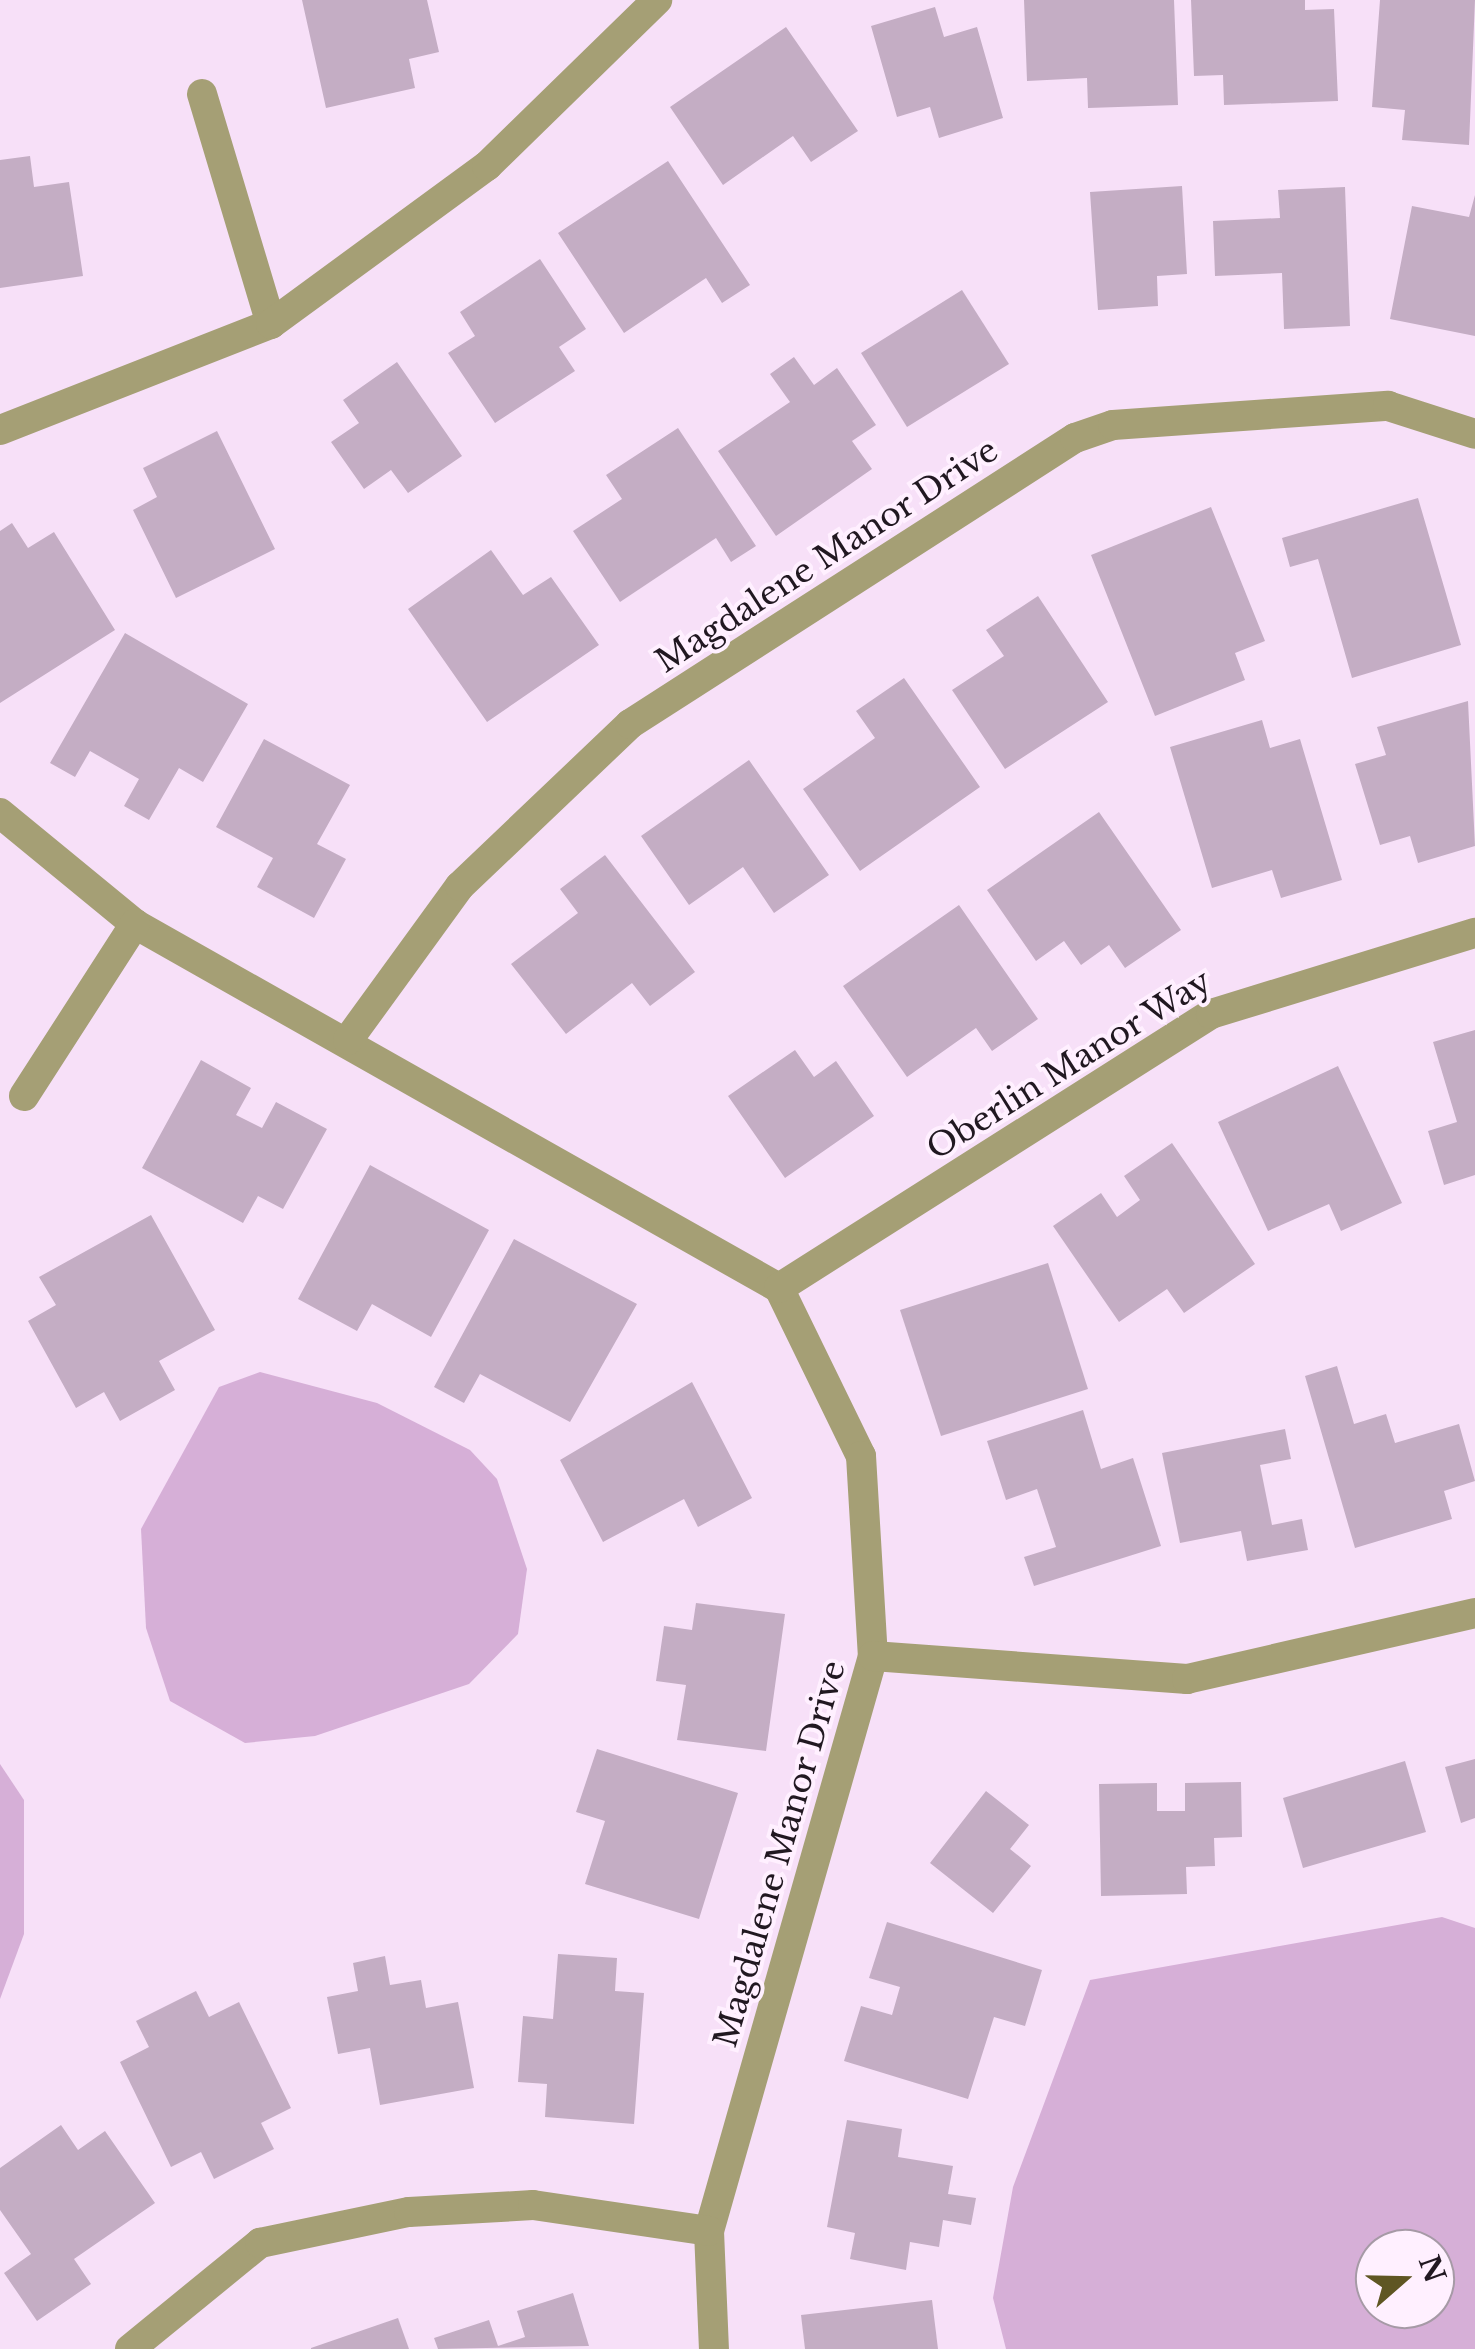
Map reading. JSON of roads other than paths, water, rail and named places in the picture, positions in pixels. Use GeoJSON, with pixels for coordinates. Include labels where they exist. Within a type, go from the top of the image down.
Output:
{"type":"FeatureCollection","features":[{"type":"Feature","properties":{"kind":"street"},"geometry":{"type":"LineString","coordinates":[[0,430],[271,324],[487,166],[657,0]]}},
{"type":"Feature","properties":{"kind":"street"},"geometry":{"type":"LineString","coordinates":[[202,94],[271,324]]}},
{"type":"Feature","properties":{"kind":"street","name":"Magdalene Manor Drive"},"geometry":{"type":"LineString","coordinates":[[348,1040],[460,886],[630,724],[1075,438],[1113,425],[1388,406],[1475,434]]}},
{"type":"Feature","properties":{"kind":"street"},"geometry":{"type":"LineString","coordinates":[[0,813],[134,924],[348,1040],[778,1288]]}},
{"type":"Feature","properties":{"kind":"street"},"geometry":{"type":"LineString","coordinates":[[24,1096],[134,924]]}},
{"type":"Feature","properties":{"kind":"street","name":"Oberlin Manor Way"},"geometry":{"type":"LineString","coordinates":[[778,1288],[1211,1014],[1475,933]]}},
{"type":"Feature","properties":{"kind":"street","name":"Magdalene Manor Drive"},"geometry":{"type":"LineString","coordinates":[[714,2349],[708,2230],[873,1656],[860,1456],[778,1288]]}},
{"type":"Feature","properties":{"kind":"street"},"geometry":{"type":"LineString","coordinates":[[873,1656],[1187,1679],[1475,1613]]}},
{"type":"Feature","properties":{"kind":"street"},"geometry":{"type":"LineString","coordinates":[[130,2349],[260,2244],[409,2212],[532,2205],[708,2230]]}}]}
